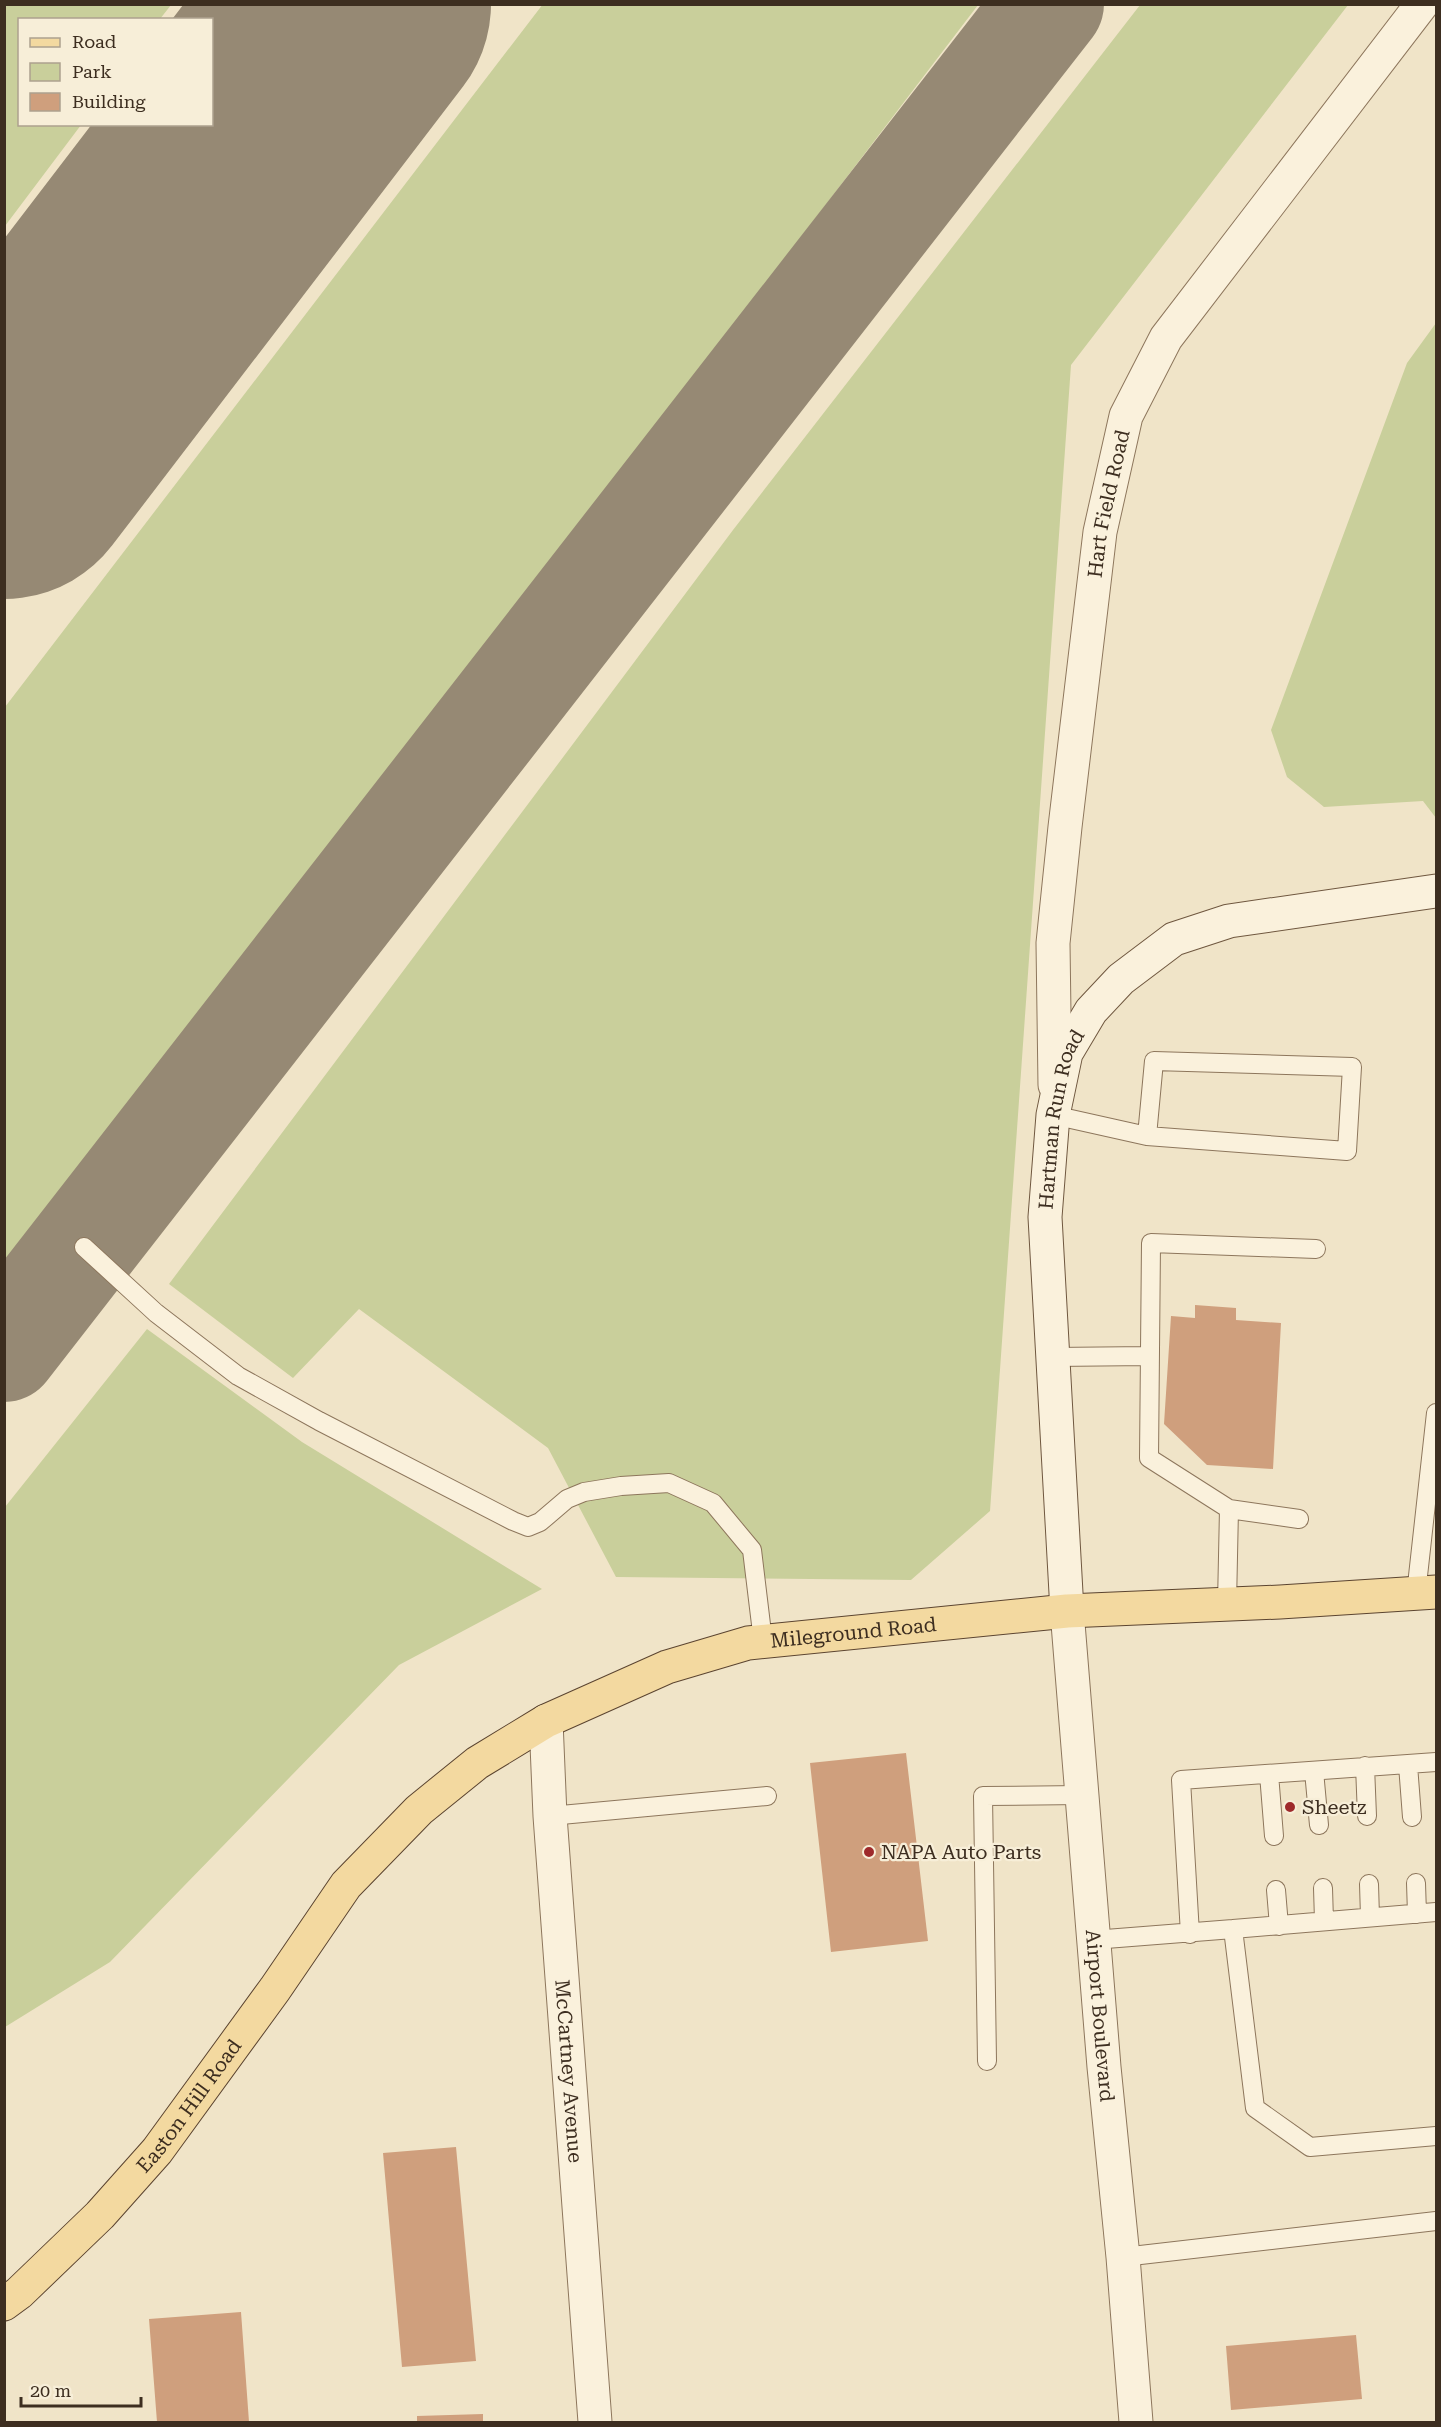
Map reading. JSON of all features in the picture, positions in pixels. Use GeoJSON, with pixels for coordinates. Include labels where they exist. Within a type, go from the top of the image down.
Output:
{"type":"FeatureCollection","features":[{"type":"Feature","properties":{"kind":"main road","name":"Mileground Road"},"geometry":{"type":"LineString","coordinates":[[346,1885],[419,1810],[477,1763],[546,1721],[667,1667],[747,1643],[1067,1611],[1426,1593]]}},
{"type":"Feature","properties":{"kind":"main road","name":"Easton Hill Road"},"geometry":{"type":"LineString","coordinates":[[4,2304],[19,2293],[100,2215],[157,2151],[275,1989],[346,1885]]}},
{"type":"Feature","properties":{"kind":"street","name":"Hart Field Road"},"geometry":{"type":"LineString","coordinates":[[1054,1107],[1053,943],[1065,827],[1100,532],[1126,416],[1166,338],[1422,4]]}},
{"type":"Feature","properties":{"kind":"street","name":"Hartman Run Road"},"geometry":{"type":"LineString","coordinates":[[1067,1611],[1045,1217],[1054,1107],[1066,1053],[1091,1011],[1121,980],[1174,939],[1229,921],[1437,891]]}},
{"type":"Feature","properties":{"kind":"street","name":"Airport Boulevard"},"geometry":{"type":"LineString","coordinates":[[1067,1611],[1093,1940],[1124,2257],[1136,2422]]}},
{"type":"Feature","properties":{"kind":"street","name":"McCartney Avenue"},"geometry":{"type":"LineString","coordinates":[[546,1721],[550,1816],[595,2422]]}},
{"type":"Feature","properties":{"kind":"lane"},"geometry":{"type":"LineString","coordinates":[[1054,1107],[1147,1136],[1347,1151],[1352,1066],[1154,1061],[1147,1136]]}},
{"type":"Feature","properties":{"kind":"lane"},"geometry":{"type":"LineString","coordinates":[[1299,1519],[1229,1509],[1149,1458],[1151,1243],[1316,1249]]}},
{"type":"Feature","properties":{"kind":"lane"},"geometry":{"type":"LineString","coordinates":[[84,1247],[156,1313],[238,1376],[319,1421],[513,1521],[528,1527],[540,1522],[567,1499],[584,1492],[621,1486],[669,1483],[713,1503],[752,1550],[763,1641]]}},
{"type":"Feature","properties":{"kind":"lane"},"geometry":{"type":"LineString","coordinates":[[1053,1357],[1149,1356]]}},
{"type":"Feature","properties":{"kind":"lane"},"geometry":{"type":"LineString","coordinates":[[1426,1593],[1437,1413]]}},
{"type":"Feature","properties":{"kind":"lane"},"geometry":{"type":"LineString","coordinates":[[1227,1604],[1229,1509]]}},
{"type":"Feature","properties":{"kind":"lane"},"geometry":{"type":"LineString","coordinates":[[1190,1934],[1181,1780],[1437,1762]]}},
{"type":"Feature","properties":{"kind":"lane"},"geometry":{"type":"LineString","coordinates":[[1408,1765],[1412,1817]]}},
{"type":"Feature","properties":{"kind":"lane"},"geometry":{"type":"LineString","coordinates":[[1365,1766],[1368,1816]]}},
{"type":"Feature","properties":{"kind":"lane"},"geometry":{"type":"LineString","coordinates":[[1314,1771],[1319,1825]]}},
{"type":"Feature","properties":{"kind":"lane"},"geometry":{"type":"LineString","coordinates":[[1269,1774],[1274,1836]]}},
{"type":"Feature","properties":{"kind":"lane"},"geometry":{"type":"LineString","coordinates":[[987,2061],[983,1796],[1082,1795]]}},
{"type":"Feature","properties":{"kind":"lane"},"geometry":{"type":"LineString","coordinates":[[550,1816],[767,1796]]}},
{"type":"Feature","properties":{"kind":"lane"},"geometry":{"type":"LineString","coordinates":[[1416,1883],[1417,1914]]}},
{"type":"Feature","properties":{"kind":"lane"},"geometry":{"type":"LineString","coordinates":[[1370,1884],[1370,1917]]}},
{"type":"Feature","properties":{"kind":"lane"},"geometry":{"type":"LineString","coordinates":[[1323,1888],[1323,1921]]}},
{"type":"Feature","properties":{"kind":"lane"},"geometry":{"type":"LineString","coordinates":[[1276,1890],[1279,1926]]}},
{"type":"Feature","properties":{"kind":"lane"},"geometry":{"type":"LineString","coordinates":[[1093,1940],[1190,1934],[1437,1912]]}},
{"type":"Feature","properties":{"kind":"lane"},"geometry":{"type":"LineString","coordinates":[[1233,1929],[1255,2108],[1310,2147],[1437,2136]]}},
{"type":"Feature","properties":{"kind":"lane"},"geometry":{"type":"LineString","coordinates":[[1124,2257],[1437,2221]]}},
{"type":"Feature","properties":{"kind":"green space"},"geometry":{"type":"Polygon","coordinates":[[[5,4],[171,5],[161,18],[18,18],[18,126],[80,126],[5,226],[5,4]]]}},
{"type":"Feature","properties":{"kind":"green space"},"geometry":{"type":"Polygon","coordinates":[[[543,4],[978,5],[5,1281],[5,707],[543,4]]]}},
{"type":"Feature","properties":{"kind":"green space"},"geometry":{"type":"Polygon","coordinates":[[[1140,5],[1348,5],[1071,365],[990,1511],[911,1580],[616,1577],[548,1448],[359,1309],[293,1378],[169,1284],[733,530],[1140,5]]]}},
{"type":"Feature","properties":{"kind":"green space"},"geometry":{"type":"Polygon","coordinates":[[[1436,323],[1436,818],[1423,801],[1324,807],[1287,777],[1271,730],[1407,363],[1436,323]]]}},
{"type":"Feature","properties":{"kind":"green space"},"geometry":{"type":"Polygon","coordinates":[[[147,1329],[302,1442],[542,1589],[399,1665],[110,1962],[5,2027],[5,1507],[147,1329]]]}},
{"type":"Feature","properties":{"kind":"building"},"geometry":{"type":"Polygon","coordinates":[[[1195,1305],[1236,1308],[1236,1320],[1281,1323],[1273,1469],[1207,1465],[1164,1424],[1171,1316],[1195,1318],[1195,1305]]]}},
{"type":"Feature","properties":{"kind":"building","name":"NAPA Auto Parts"},"geometry":{"type":"Polygon","coordinates":[[[906,1753],[928,1941],[831,1952],[810,1763],[906,1753]]]}},
{"type":"Feature","properties":{"kind":"building"},"geometry":{"type":"Polygon","coordinates":[[[456,2147],[476,2361],[402,2367],[383,2153],[456,2147]]]}},
{"type":"Feature","properties":{"kind":"building"},"geometry":{"type":"Polygon","coordinates":[[[241,2312],[249,2422],[157,2422],[149,2319],[241,2312]]]}},
{"type":"Feature","properties":{"kind":"building"},"geometry":{"type":"Polygon","coordinates":[[[1356,2335],[1362,2399],[1231,2410],[1226,2346],[1356,2335]]]}},
{"type":"Feature","properties":{"kind":"building"},"geometry":{"type":"Polygon","coordinates":[[[483,2414],[483,2422],[417,2422],[417,2416],[483,2414]]]}},
{"type":"Feature","properties":{"kind":"taxiway"},"geometry":{"type":"LineString","coordinates":[[4,1348],[1050,4]]}},
{"type":"Feature","properties":{"kind":"runway"},"geometry":{"type":"LineString","coordinates":[[4,463],[355,4]]}},
{"type":"Feature","properties":{"kind":"place","name":"Sheetz"},"geometry":{"type":"Point","coordinates":[1290,1807]}},
{"type":"Feature","properties":{"kind":"place","name":"NAPA Auto Parts"},"geometry":{"type":"Point","coordinates":[869,1852]}}]}
